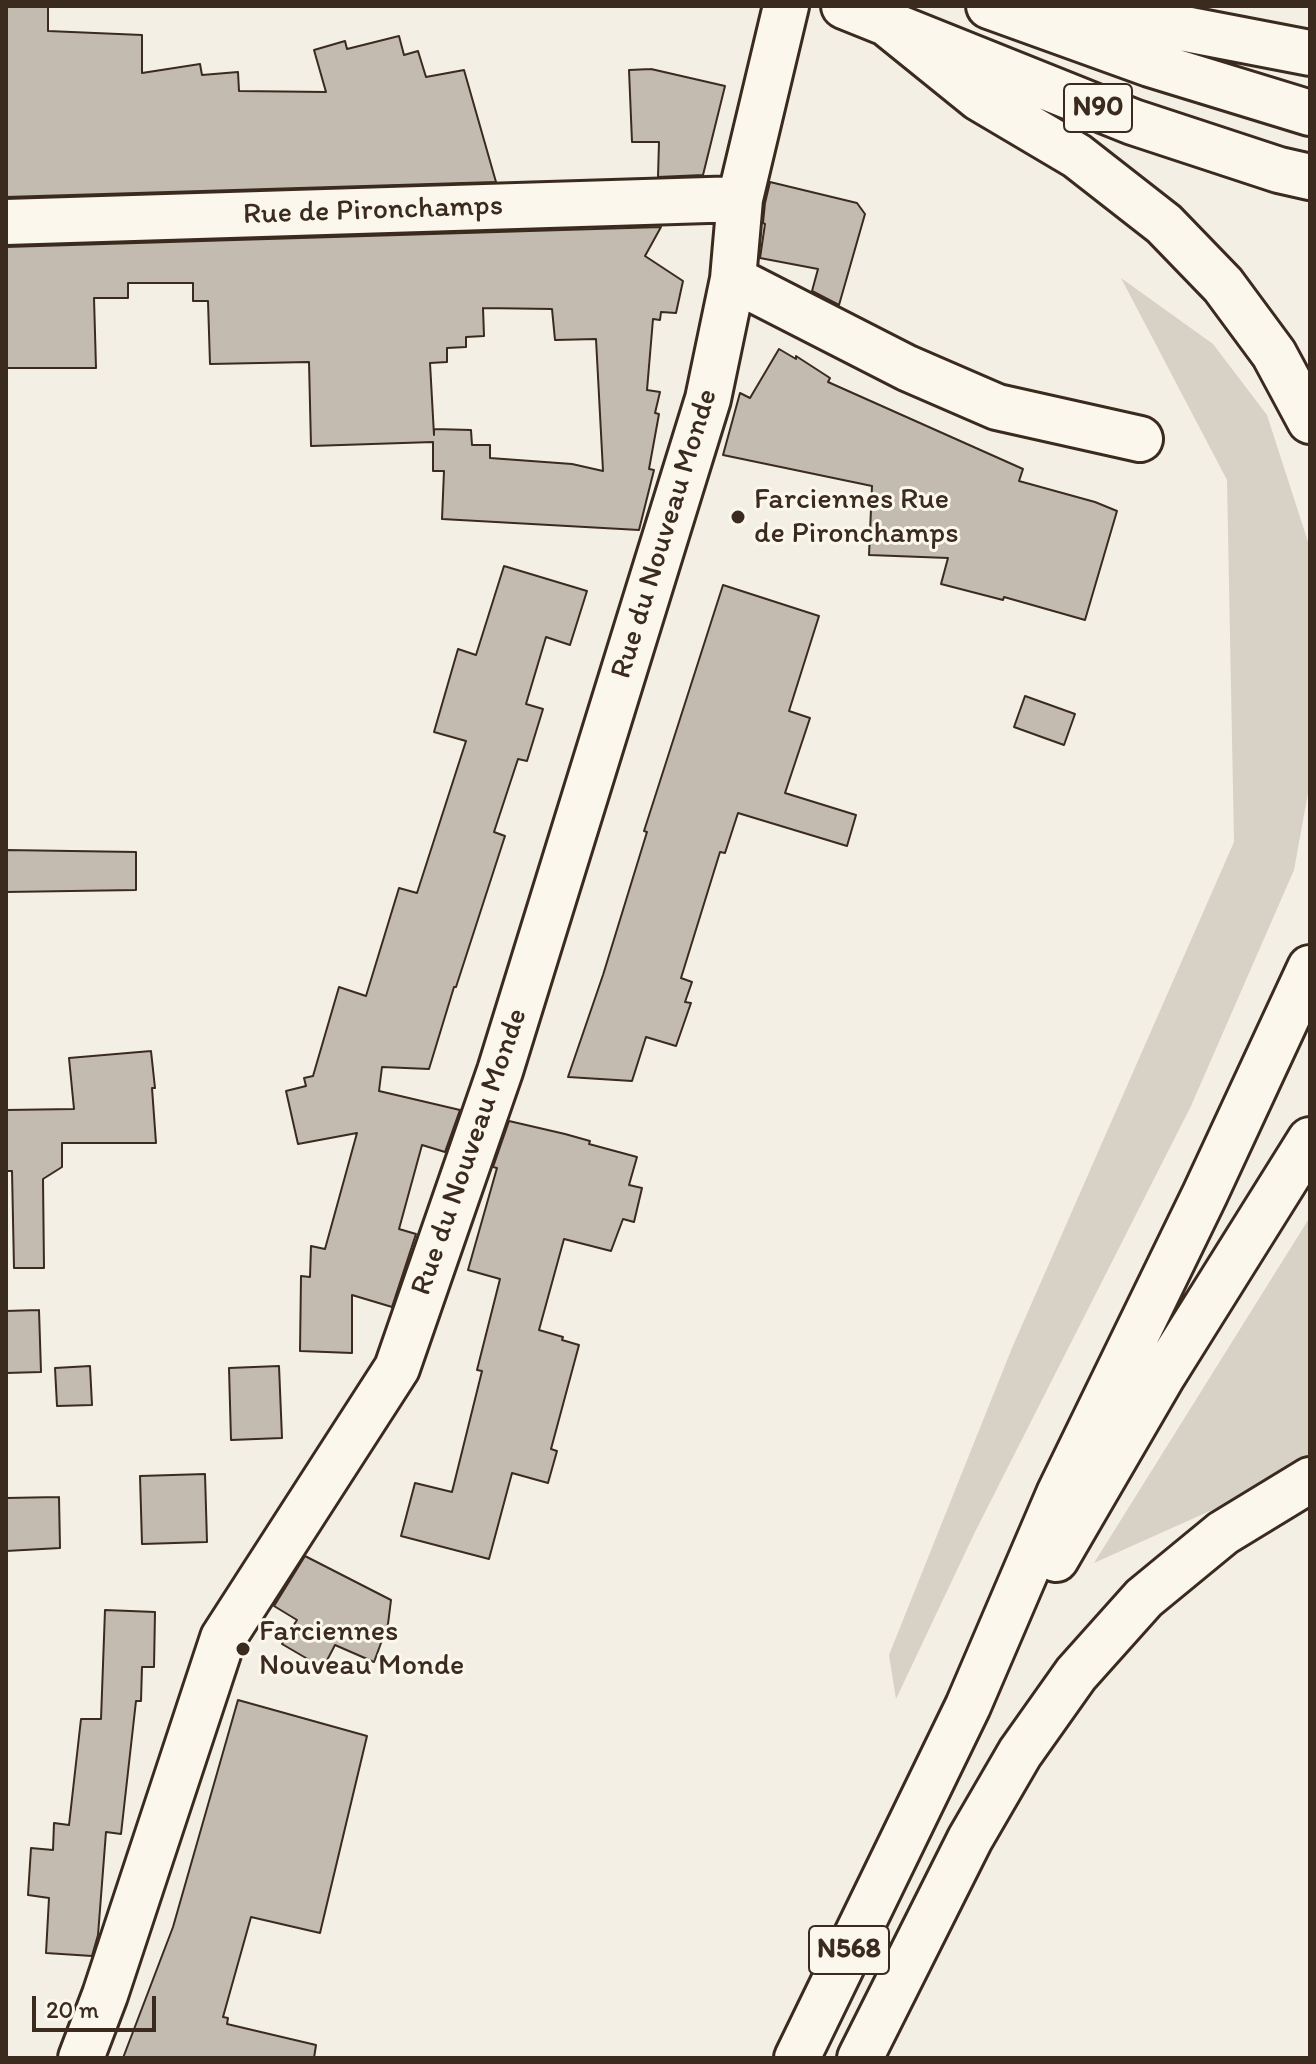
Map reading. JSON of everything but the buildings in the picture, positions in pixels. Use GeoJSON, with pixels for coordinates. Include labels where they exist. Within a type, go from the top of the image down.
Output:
{"type":"FeatureCollection","features":[{"type":"Feature","properties":{"kind":"main road","name":"Rue du Nouveau Monde"},"geometry":{"type":"LineString","coordinates":[[81,2058],[105,1995],[223,1638],[397,1368],[500,1071],[708,399],[733,279],[740,199],[786,6]]}},
{"type":"Feature","properties":{"kind":"main road","name":"N90"},"geometry":{"type":"LineString","coordinates":[[844,6],[1133,122],[1279,170],[1310,177]]}},
{"type":"Feature","properties":{"kind":"main road","name":"N90"},"geometry":{"type":"LineString","coordinates":[[1008,13],[1150,64],[1310,113]]}},
{"type":"Feature","properties":{"kind":"main road"},"geometry":{"type":"LineString","coordinates":[[1008,13],[1149,22],[1310,53]]}},
{"type":"Feature","properties":{"kind":"main road"},"geometry":{"type":"LineString","coordinates":[[890,26],[979,98],[1077,156],[1164,224],[1223,285],[1266,342],[1310,421]]}},
{"type":"Feature","properties":{"kind":"main road","name":"Rue de Pironchamps"},"geometry":{"type":"LineString","coordinates":[[6,222],[740,199]]}},
{"type":"Feature","properties":{"kind":"main road"},"geometry":{"type":"LineString","coordinates":[[733,279],[907,368],[997,407],[1140,439]]}},
{"type":"Feature","properties":{"kind":"main road"},"geometry":{"type":"LineString","coordinates":[[968,1706],[1059,1494],[1205,1194],[1310,968]]}},
{"type":"Feature","properties":{"kind":"main road"},"geometry":{"type":"LineString","coordinates":[[968,1706],[1171,1362],[1310,1140]]}},
{"type":"Feature","properties":{"kind":"main road","name":"N568"},"geometry":{"type":"LineString","coordinates":[[860,2058],[970,1839],[1020,1753],[1076,1674],[1144,1598],[1223,1533],[1310,1480]]}},
{"type":"Feature","properties":{"kind":"main road","name":"N568"},"geometry":{"type":"LineString","coordinates":[[797,2058],[968,1706]]}},
{"type":"Feature","properties":{"kind":"shaded area"},"geometry":{"type":"Polygon","coordinates":[[[1121,278],[1213,344],[1267,415],[1310,548],[1310,782],[1294,870],[1191,1106],[975,1532],[896,1699],[889,1655],[1012,1348],[1234,842],[1227,480],[1121,278]]]}},
{"type":"Feature","properties":{"kind":"shaded area"},"geometry":{"type":"Polygon","coordinates":[[[1310,1217],[1310,1466],[1094,1563],[1310,1217]]]}},
{"type":"Feature","properties":{"kind":"place","name":"Farciennes Rue de Pironchamps"},"geometry":{"type":"Point","coordinates":[738,517]}},
{"type":"Feature","properties":{"kind":"place","name":"Farciennes Nouveau Monde"},"geometry":{"type":"Point","coordinates":[243,1649]}}]}
